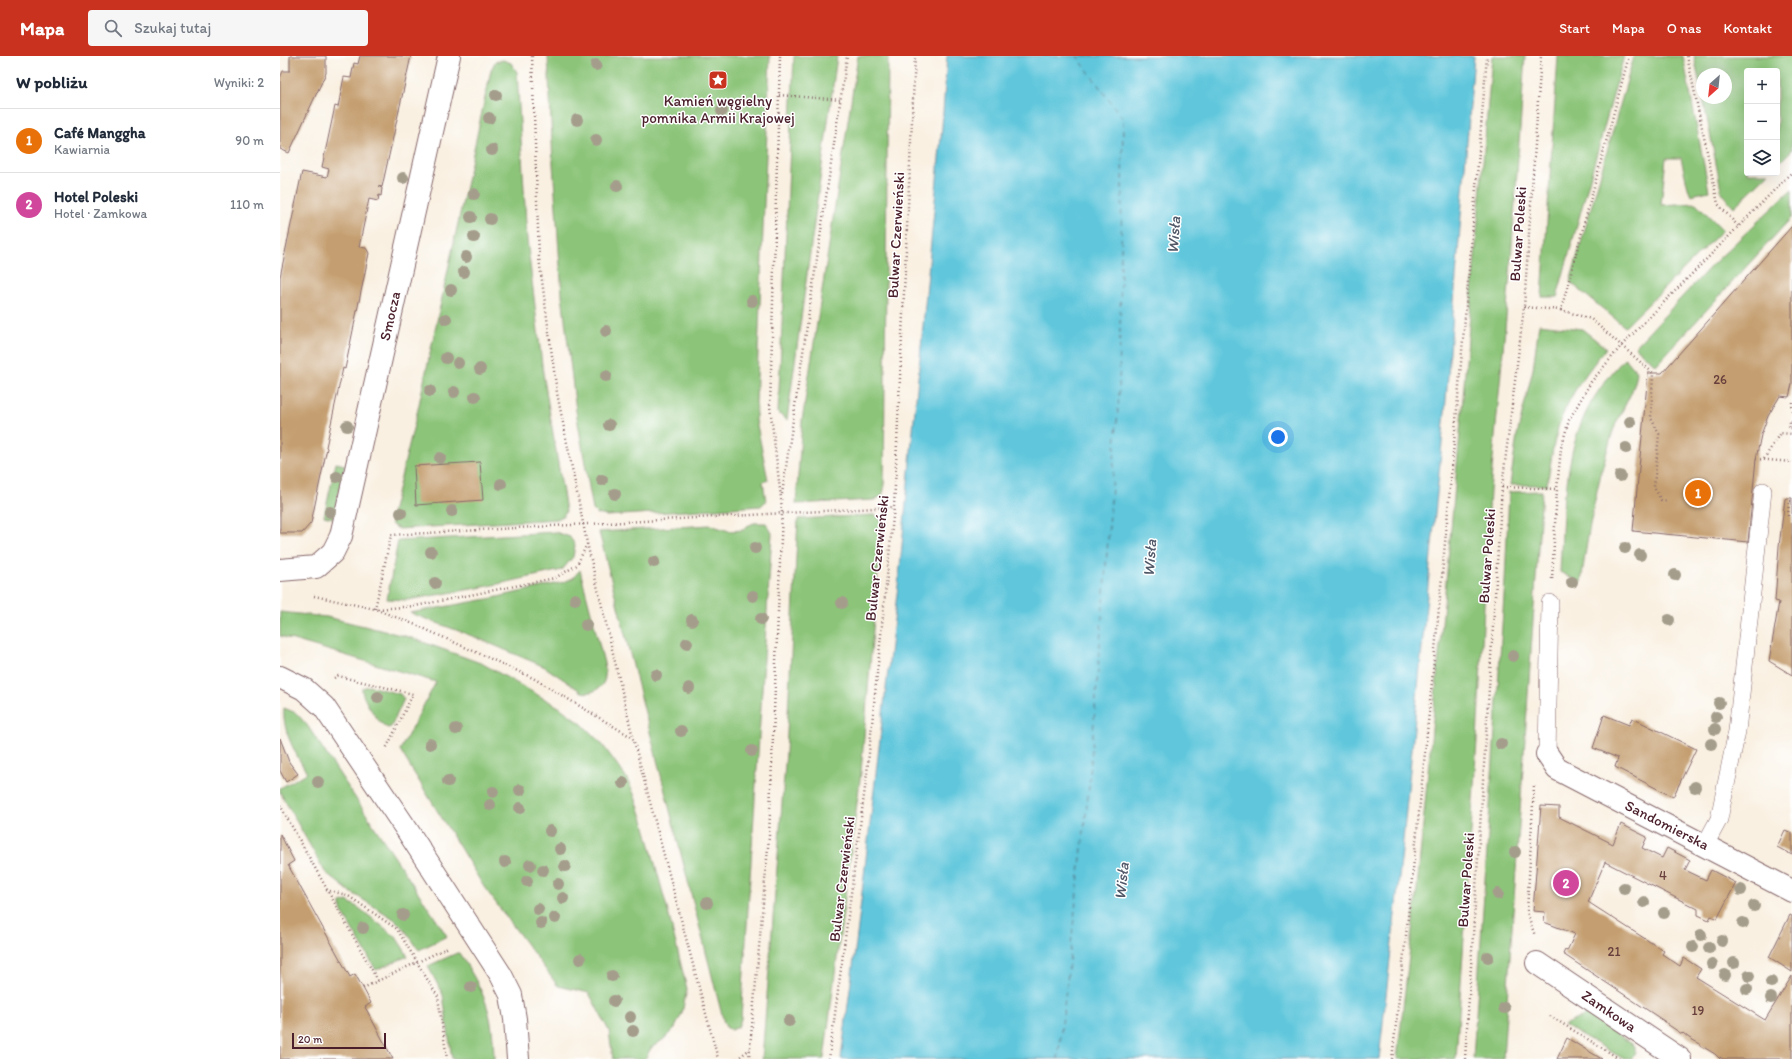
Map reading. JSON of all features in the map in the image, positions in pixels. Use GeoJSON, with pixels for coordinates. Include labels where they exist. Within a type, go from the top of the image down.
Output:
{"type":"FeatureCollection","features":[{"type":"Feature","properties":{"kind":"street","name":"Smocza"},"geometry":{"type":"LineString","coordinates":[[280,570],[316,567],[333,552],[341,536],[449,56]]}},
{"type":"Feature","properties":{"kind":"street"},"geometry":{"type":"LineString","coordinates":[[280,677],[304,689],[324,707],[501,975],[511,995],[515,1019],[518,1059]]}},
{"type":"Feature","properties":{"kind":"street","name":"Sandomierska"},"geometry":{"type":"LineString","coordinates":[[1547,754],[1557,769],[1792,891]]}},
{"type":"Feature","properties":{"kind":"street","name":"Zamkowa"},"geometry":{"type":"LineString","coordinates":[[1537,963],[1680,1059]]}},
{"type":"Feature","properties":{"kind":"lane"},"geometry":{"type":"LineString","coordinates":[[1705,845],[1719,819],[1737,731],[1763,491]]}},
{"type":"Feature","properties":{"kind":"lane"},"geometry":{"type":"LineString","coordinates":[[1547,754],[1550,603]]}},
{"type":"Feature","properties":{"kind":"path"},"geometry":{"type":"LineString","coordinates":[[532,56],[539,258],[557,393],[587,543],[633,738],[718,1059]]}},
{"type":"Feature","properties":{"kind":"path"},"geometry":{"type":"LineString","coordinates":[[749,1059],[768,836],[782,513],[782,498],[770,406],[780,56]]}},
{"type":"Feature","properties":{"kind":"path"},"geometry":{"type":"LineString","coordinates":[[782,498],[847,56]]}},
{"type":"Feature","properties":{"kind":"path","name":"Bulwar Czerwieński"},"geometry":{"type":"LineString","coordinates":[[830,1059],[867,773],[894,507],[915,56]]}},
{"type":"Feature","properties":{"kind":"path"},"geometry":{"type":"LineString","coordinates":[[1392,1059],[1411,896],[1453,459],[1487,56]]}},
{"type":"Feature","properties":{"kind":"path","name":"Bulwar Poleski"},"geometry":{"type":"LineString","coordinates":[[1465,1059],[1502,487],[1524,307],[1541,56]]}},
{"type":"Feature","properties":{"kind":"path"},"geometry":{"type":"LineString","coordinates":[[1560,310],[1629,56]]}},
{"type":"Feature","properties":{"kind":"path"},"geometry":{"type":"LineString","coordinates":[[1687,56],[1718,204],[1738,226]]}},
{"type":"Feature","properties":{"kind":"path"},"geometry":{"type":"LineString","coordinates":[[779,95],[841,100]]}},
{"type":"Feature","properties":{"kind":"path"},"geometry":{"type":"LineString","coordinates":[[1550,603],[1561,448],[1569,420],[1591,382],[1622,345],[1792,172]]}},
{"type":"Feature","properties":{"kind":"path"},"geometry":{"type":"LineString","coordinates":[[1524,307],[1560,310],[1592,319],[1653,373],[1651,418],[1659,434],[1654,487],[1661,500],[1668,501]]}},
{"type":"Feature","properties":{"kind":"path"},"geometry":{"type":"LineString","coordinates":[[1792,404],[1792,413]]}},
{"type":"Feature","properties":{"kind":"path"},"geometry":{"type":"LineString","coordinates":[[1792,420],[1790,420],[1790,428],[1792,428]]}},
{"type":"Feature","properties":{"kind":"path"},"geometry":{"type":"LineString","coordinates":[[1764,459],[1780,433],[1792,434]]}},
{"type":"Feature","properties":{"kind":"path"},"geometry":{"type":"LineString","coordinates":[[1756,459],[1792,462]]}},
{"type":"Feature","properties":{"kind":"path"},"geometry":{"type":"LineString","coordinates":[[1502,487],[1557,488]]}},
{"type":"Feature","properties":{"kind":"path"},"geometry":{"type":"LineString","coordinates":[[1788,518],[1790,501],[1792,502]]}},
{"type":"Feature","properties":{"kind":"path"},"geometry":{"type":"LineString","coordinates":[[375,609],[391,535],[894,507]]}},
{"type":"Feature","properties":{"kind":"path"},"geometry":{"type":"LineString","coordinates":[[375,609],[415,606],[555,578],[577,565],[587,543]]}},
{"type":"Feature","properties":{"kind":"path"},"geometry":{"type":"LineString","coordinates":[[309,595],[375,609],[416,625],[533,678],[633,738]]}},
{"type":"Feature","properties":{"kind":"path"},"geometry":{"type":"LineString","coordinates":[[304,689],[338,676],[413,694],[372,778]]}},
{"type":"Feature","properties":{"kind":"path"},"geometry":{"type":"LineString","coordinates":[[1535,782],[1527,912],[1536,938]]}},
{"type":"Feature","properties":{"kind":"path"},"geometry":{"type":"LineString","coordinates":[[280,805],[378,981]]}},
{"type":"Feature","properties":{"kind":"path"},"geometry":{"type":"LineString","coordinates":[[326,890],[347,895],[397,928],[438,997],[447,1059]]}},
{"type":"Feature","properties":{"kind":"path"},"geometry":{"type":"LineString","coordinates":[[363,988],[475,935]]}},
{"type":"Feature","properties":{"kind":"path"},"geometry":{"type":"LineString","coordinates":[[1550,1016],[1620,1059]]}},
{"type":"Feature","properties":{"kind":"path"},"geometry":{"type":"LineString","coordinates":[[737,1059],[750,1049]]}},
{"type":"Feature","properties":{"kind":"green space"},"geometry":{"type":"Polygon","coordinates":[[[548,56],[770,56],[756,403],[756,420],[768,480],[763,482],[766,501],[761,506],[607,516],[597,514],[593,510],[576,411],[562,295],[553,164],[548,56]]]}},
{"type":"Feature","properties":{"kind":"green space"},"geometry":{"type":"Polygon","coordinates":[[[794,56],[837,56],[787,420],[778,413],[794,56]]]}},
{"type":"Feature","properties":{"kind":"green space"},"geometry":{"type":"Polygon","coordinates":[[[858,56],[888,56],[884,490],[882,496],[874,500],[796,504],[802,421],[858,56]]]}},
{"type":"Feature","properties":{"kind":"green space"},"geometry":{"type":"Polygon","coordinates":[[[1492,56],[1525,56],[1510,274],[1490,491],[1477,740],[1456,1059],[1397,1059],[1417,888],[1459,444],[1492,56]]]}},
{"type":"Feature","properties":{"kind":"green space"},"geometry":{"type":"Polygon","coordinates":[[[1558,56],[1624,56],[1557,297],[1542,297],[1558,56]]]}},
{"type":"Feature","properties":{"kind":"green space"},"geometry":{"type":"Polygon","coordinates":[[[1634,56],[1683,56],[1709,191],[1691,195],[1681,158],[1666,158],[1661,205],[1696,203],[1723,230],[1625,327],[1570,282],[1634,56]]]}},
{"type":"Feature","properties":{"kind":"green space"},"geometry":{"type":"Polygon","coordinates":[[[1694,56],[1792,56],[1792,150],[1780,162],[1780,68],[1744,68],[1744,176],[1766,176],[1734,207],[1722,194],[1704,104],[1732,104],[1732,68],[1696,68],[1694,56]]]}},
{"type":"Feature","properties":{"kind":"green space"},"geometry":{"type":"Polygon","coordinates":[[[503,60],[511,63],[517,72],[527,239],[543,373],[566,511],[563,516],[557,519],[399,529],[392,525],[391,517],[418,409],[491,70],[495,62],[503,60]]]}},
{"type":"Feature","properties":{"kind":"green space"},"geometry":{"type":"Polygon","coordinates":[[[1792,189],[1792,217],[1656,365],[1635,347],[1712,265],[1792,189]]]}},
{"type":"Feature","properties":{"kind":"green space"},"geometry":{"type":"Polygon","coordinates":[[[1539,324],[1582,329],[1606,348],[1581,382],[1565,409],[1556,435],[1547,485],[1510,485],[1517,435],[1533,369],[1539,324]]]}},
{"type":"Feature","properties":{"kind":"green space"},"geometry":{"type":"Polygon","coordinates":[[[1625,358],[1637,372],[1636,380],[1613,431],[1602,469],[1590,525],[1581,583],[1560,572],[1564,493],[1566,493],[1568,472],[1577,436],[1591,404],[1611,373],[1625,358]]]}},
{"type":"Feature","properties":{"kind":"green space"},"geometry":{"type":"Polygon","coordinates":[[[336,463],[345,465],[333,518],[324,516],[336,463]]]}},
{"type":"Feature","properties":{"kind":"green space"},"geometry":{"type":"Polygon","coordinates":[[[1542,491],[1503,1059],[1473,1059],[1505,581],[1509,492],[1542,491]]]}},
{"type":"Feature","properties":{"kind":"green space"},"geometry":{"type":"Polygon","coordinates":[[[875,515],[879,517],[882,523],[861,772],[824,1059],[762,1059],[786,752],[798,519],[875,515]]]}},
{"type":"Feature","properties":{"kind":"green space"},"geometry":{"type":"Polygon","coordinates":[[[754,523],[766,523],[772,533],[741,1019],[738,1027],[731,1030],[726,1027],[724,1023],[599,532],[710,525],[729,531],[744,530],[747,526],[754,523]]]}},
{"type":"Feature","properties":{"kind":"green space"},"geometry":{"type":"Polygon","coordinates":[[[555,532],[570,537],[575,545],[573,557],[562,570],[489,586],[407,600],[387,599],[398,541],[555,532]]]}},
{"type":"Feature","properties":{"kind":"green space"},"geometry":{"type":"Polygon","coordinates":[[[580,570],[604,663],[605,673],[603,684],[594,691],[586,693],[582,692],[545,667],[475,637],[410,613],[493,598],[564,582],[573,578],[580,570]]]}},
{"type":"Feature","properties":{"kind":"green space"},"geometry":{"type":"Polygon","coordinates":[[[280,612],[327,617],[409,637],[483,664],[559,707],[582,724],[602,744],[626,777],[634,794],[644,823],[687,989],[682,1013],[675,1028],[664,1039],[651,1048],[645,1059],[613,1059],[609,1031],[589,993],[558,986],[484,887],[400,750],[436,682],[280,636],[280,612]]]}},
{"type":"Feature","properties":{"kind":"green space"},"geometry":{"type":"Polygon","coordinates":[[[369,686],[400,694],[404,699],[391,727],[388,728],[380,722],[367,704],[362,688],[369,686]]]}},
{"type":"Feature","properties":{"kind":"green space"},"geometry":{"type":"Polygon","coordinates":[[[284,708],[296,713],[307,725],[447,936],[419,950],[405,930],[394,919],[349,891],[325,872],[280,792],[280,788],[307,773],[287,734],[284,708]]]}},
{"type":"Feature","properties":{"kind":"green space"},"geometry":{"type":"Polygon","coordinates":[[[347,901],[359,908],[396,937],[408,956],[376,970],[341,910],[341,903],[347,901]]]}},
{"type":"Feature","properties":{"kind":"green space"},"geometry":{"type":"Polygon","coordinates":[[[459,953],[475,979],[486,1003],[492,1028],[494,1059],[452,1059],[443,995],[428,966],[459,953]]]}},
{"type":"Feature","properties":{"kind":"green space"},"geometry":{"type":"Polygon","coordinates":[[[1588,1014],[1635,1046],[1635,1052],[1631,1059],[1624,1059],[1564,1025],[1588,1014]]]}},
{"type":"Feature","properties":{"kind":"water","name":"Wisła"},"geometry":{"type":"Polygon","coordinates":[[[947,56],[1474,56],[1445,412],[1402,851],[1379,1059],[841,1059],[899,577],[942,127],[947,56]]]}},
{"type":"Feature","properties":{"kind":"building"},"geometry":{"type":"Polygon","coordinates":[[[290,56],[326,56],[326,73],[289,153],[280,149],[280,78],[283,71],[290,71],[290,56]]]}},
{"type":"Feature","properties":{"kind":"building"},"geometry":{"type":"Polygon","coordinates":[[[360,56],[411,56],[382,187],[378,186],[382,188],[381,196],[379,195],[378,201],[369,199],[359,247],[366,248],[369,253],[345,369],[343,368],[326,447],[311,523],[302,533],[280,533],[280,277],[302,172],[327,177],[329,169],[322,167],[335,106],[338,107],[344,77],[351,78],[354,63],[358,64],[360,56]]]}},
{"type":"Feature","properties":{"kind":"building"},"geometry":{"type":"Polygon","coordinates":[[[1792,226],[1792,384],[1789,397],[1780,396],[1768,416],[1761,435],[1756,459],[1748,542],[1633,531],[1648,373],[1662,373],[1792,226]]]}},
{"type":"Feature","properties":{"kind":"building"},"geometry":{"type":"Polygon","coordinates":[[[480,462],[483,500],[416,505],[414,466],[480,462]]]}},
{"type":"Feature","properties":{"kind":"building"},"geometry":{"type":"Polygon","coordinates":[[[1786,498],[1792,498],[1792,675],[1769,661],[1779,602],[1775,601],[1779,546],[1786,498]]]}},
{"type":"Feature","properties":{"kind":"building"},"geometry":{"type":"Polygon","coordinates":[[[1604,715],[1629,725],[1632,718],[1696,749],[1673,797],[1615,767],[1618,758],[1593,748],[1604,715]]]}},
{"type":"Feature","properties":{"kind":"building"},"geometry":{"type":"Polygon","coordinates":[[[280,738],[289,762],[298,774],[286,782],[280,771],[280,738]]]}},
{"type":"Feature","properties":{"kind":"building"},"geometry":{"type":"Polygon","coordinates":[[[1541,806],[1559,807],[1559,817],[1613,844],[1621,824],[1647,837],[1642,848],[1662,858],[1667,848],[1690,860],[1685,870],[1706,880],[1711,870],[1736,883],[1717,919],[1711,916],[1709,920],[1698,915],[1698,909],[1605,862],[1588,902],[1664,951],[1662,954],[1680,966],[1684,958],[1701,969],[1696,977],[1765,1020],[1792,976],[1792,1059],[1723,1059],[1720,1057],[1720,1059],[1715,1054],[1683,1033],[1682,1034],[1563,954],[1565,950],[1567,951],[1575,934],[1544,922],[1545,912],[1533,911],[1541,806]]]}},
{"type":"Feature","properties":{"kind":"building"},"geometry":{"type":"Polygon","coordinates":[[[1785,830],[1792,833],[1792,855],[1777,847],[1785,830]]]}},
{"type":"Feature","properties":{"kind":"building"},"geometry":{"type":"Polygon","coordinates":[[[280,834],[294,861],[288,865],[350,977],[355,974],[363,988],[371,1003],[365,1007],[393,1059],[280,1059],[280,834]]]}},
{"type":"Feature","properties":{"kind":"building"},"geometry":{"type":"Polygon","coordinates":[[[1790,915],[1792,916],[1792,972],[1769,957],[1790,915]]]}},
{"type":"Feature","properties":{"kind":"building"},"geometry":{"type":"Polygon","coordinates":[[[1567,1038],[1585,1049],[1602,1059],[1557,1059],[1567,1038]]]}},
{"type":"Feature","properties":{"kind":"ferry route"},"geometry":{"type":"LineString","coordinates":[[1058,1059],[1089,787],[1119,396],[1123,119],[1077,56]]}},
{"type":"Feature","properties":{"kind":"place","name":"Kamień węgielny pomnika Armii Krajowej"},"geometry":{"type":"Point","coordinates":[718,80]}},
{"type":"Feature","properties":{"kind":"place","name":"Café Manggha"},"geometry":{"type":"Point","coordinates":[1698,493]}},
{"type":"Feature","properties":{"kind":"place","name":"Hotel Poleski"},"geometry":{"type":"Point","coordinates":[1566,883]}}]}
